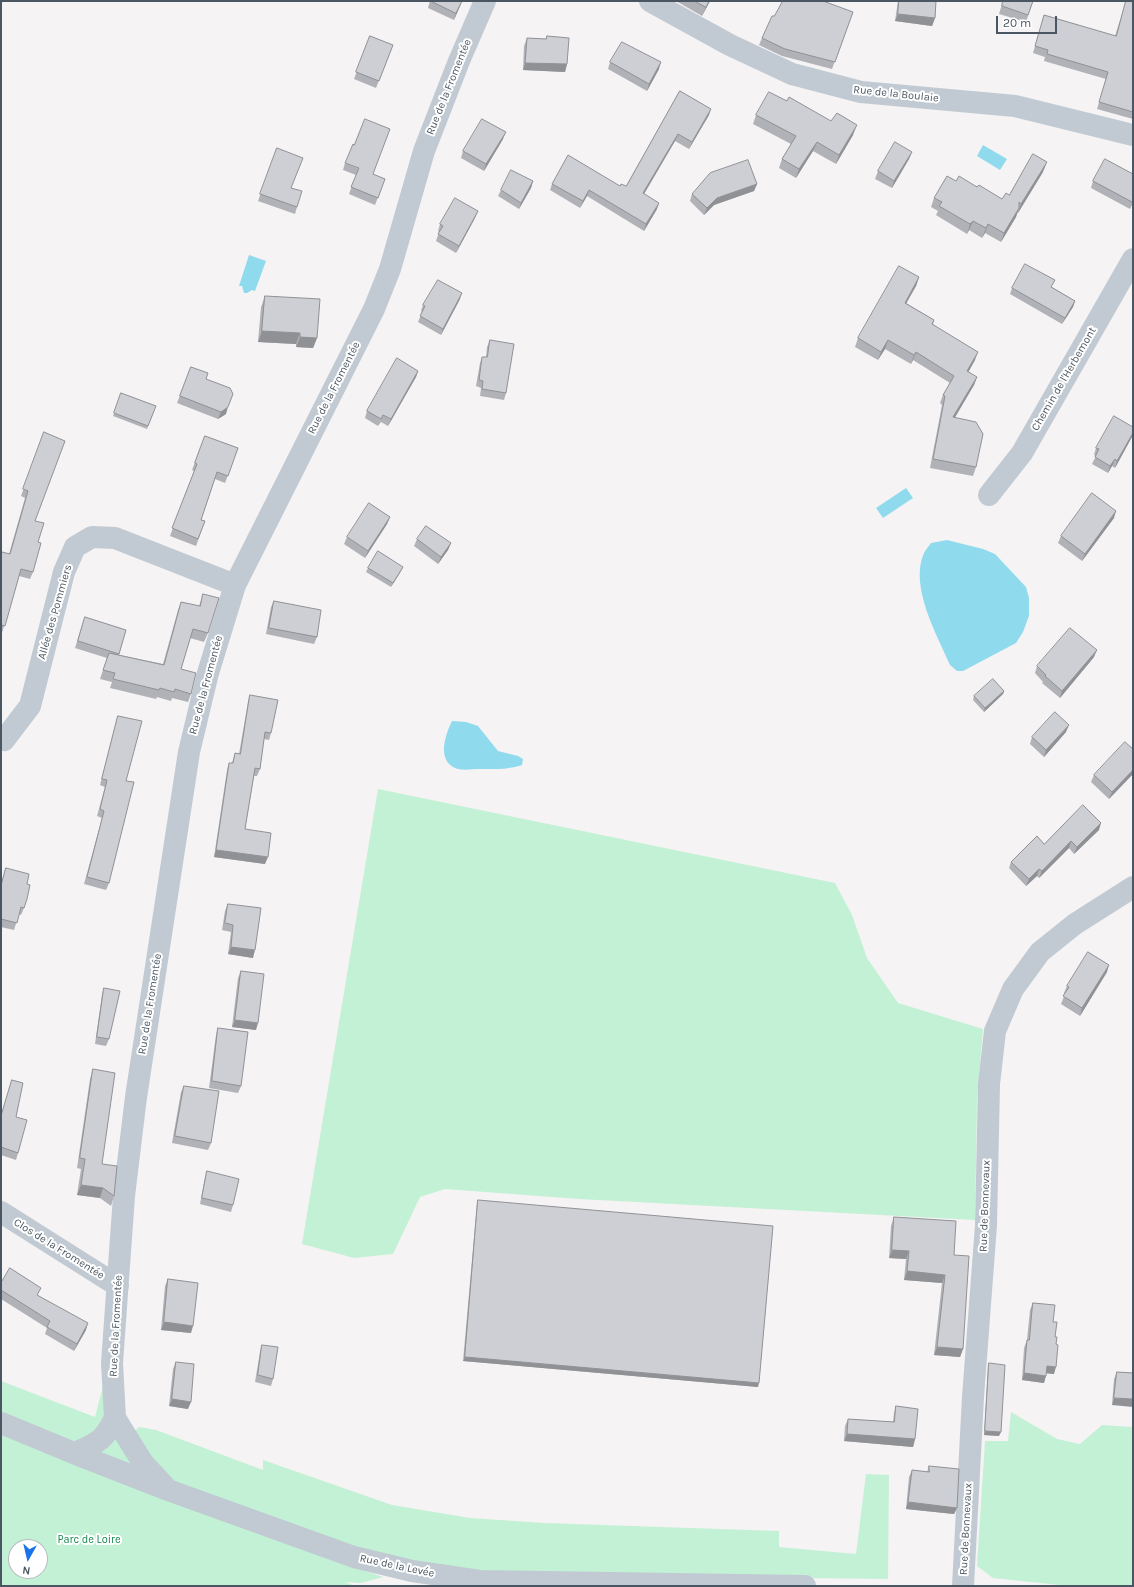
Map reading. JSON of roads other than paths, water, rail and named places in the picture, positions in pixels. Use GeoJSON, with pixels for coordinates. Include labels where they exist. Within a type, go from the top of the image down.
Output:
{"type":"FeatureCollection","features":[{"type":"Feature","properties":{"kind":"street","name":"Rue de la Fromentée"},"geometry":{"type":"LineString","coordinates":[[168,1490],[143,1463],[115,1418],[112,1363],[124,1196],[136,1097],[189,752],[208,673],[235,585],[374,309],[390,269],[424,151],[485,1]]}},
{"type":"Feature","properties":{"kind":"street","name":"Rue de la Boulaie"},"geometry":{"type":"LineString","coordinates":[[650,1],[730,45],[792,74],[861,92],[1015,106],[1133,135]]}},
{"type":"Feature","properties":{"kind":"street","name":"Chemin de l'Herbemont"},"geometry":{"type":"LineString","coordinates":[[989,495],[1022,453],[1133,259]]}},
{"type":"Feature","properties":{"kind":"street","name":"Allée des Pommiers"},"geometry":{"type":"LineString","coordinates":[[1,739],[4,740],[30,706],[64,572],[75,547],[92,537],[115,538],[235,585]]}},
{"type":"Feature","properties":{"kind":"street","name":"Rue de Bonnevaux"},"geometry":{"type":"LineString","coordinates":[[963,1586],[974,1389],[986,1225],[988,1084],[995,1030],[1013,989],[1040,952],[1074,924],[1133,887]]}},
{"type":"Feature","properties":{"kind":"street","name":"Clos de la Fromentée"},"geometry":{"type":"LineString","coordinates":[[1,1212],[118,1286]]}},
{"type":"Feature","properties":{"kind":"street"},"geometry":{"type":"LineString","coordinates":[[75,1453],[96,1443],[107,1434],[115,1418]]}},
{"type":"Feature","properties":{"kind":"street","name":"Rue de la Levée"},"geometry":{"type":"LineString","coordinates":[[1,1423],[168,1490],[354,1557],[412,1571],[480,1581],[805,1586]]}},
{"type":"Feature","properties":{"kind":"water"},"geometry":{"type":"Polygon","coordinates":[[[983,145],[1007,159],[1000,170],[977,156],[983,145]]]}},
{"type":"Feature","properties":{"kind":"water"},"geometry":{"type":"Polygon","coordinates":[[[249,255],[266,261],[255,291],[252,290],[244,293],[242,286],[239,286],[249,255]]]}},
{"type":"Feature","properties":{"kind":"water"},"geometry":{"type":"Polygon","coordinates":[[[906,488],[913,498],[883,518],[876,508],[906,488]]]}},
{"type":"Feature","properties":{"kind":"water"},"geometry":{"type":"Polygon","coordinates":[[[947,540],[983,549],[995,554],[1026,587],[1029,598],[1029,616],[1023,632],[1016,643],[963,671],[957,671],[950,665],[926,610],[920,580],[920,566],[926,550],[931,543],[947,540]]]}},
{"type":"Feature","properties":{"kind":"water"},"geometry":{"type":"Polygon","coordinates":[[[452,721],[466,722],[478,726],[498,751],[518,756],[523,759],[522,765],[501,769],[464,770],[455,768],[449,764],[444,753],[445,740],[452,721]]]}},
{"type":"Feature","properties":{"kind":"park label","name":"Parc de Loire"},"geometry":{"type":"Point","coordinates":[89,1540]}}]}
